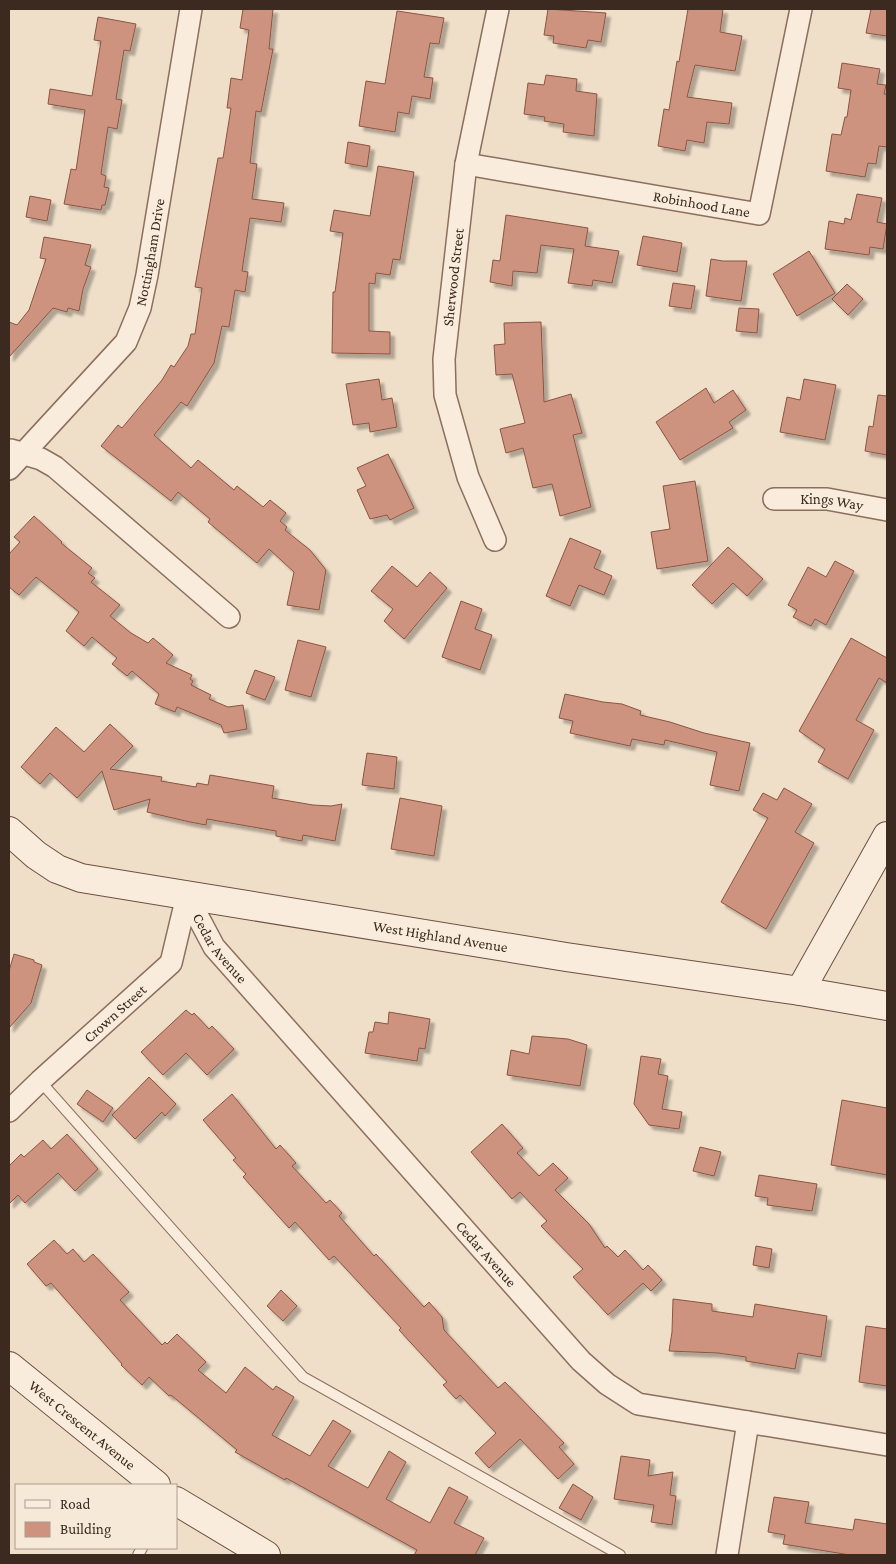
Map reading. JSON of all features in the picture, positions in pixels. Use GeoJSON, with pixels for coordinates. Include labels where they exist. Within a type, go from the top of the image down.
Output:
{"type":"FeatureCollection","features":[{"type":"Feature","properties":{"kind":"street","name":"Nottingham Drive"},"geometry":{"type":"LineString","coordinates":[[13,457],[126,342],[140,308],[190,9]]}},
{"type":"Feature","properties":{"kind":"street","name":"Sherwood Street"},"geometry":{"type":"LineString","coordinates":[[495,540],[468,477],[445,395],[444,359],[466,164],[498,9]]}},
{"type":"Feature","properties":{"kind":"street","name":"Robinhood Lane"},"geometry":{"type":"LineString","coordinates":[[466,164],[759,214],[801,9]]}},
{"type":"Feature","properties":{"kind":"street","name":"Nottingham Drive"},"geometry":{"type":"LineString","coordinates":[[13,457],[41,459],[54,467],[229,617]]}},
{"type":"Feature","properties":{"kind":"street","name":"Kings Way"},"geometry":{"type":"LineString","coordinates":[[774,498],[826,500],[887,510]]}},
{"type":"Feature","properties":{"kind":"street","name":"West Highland Avenue"},"geometry":{"type":"LineString","coordinates":[[9,831],[36,855],[57,869],[81,878],[566,957],[800,991],[887,1006]]}},
{"type":"Feature","properties":{"kind":"street"},"geometry":{"type":"LineString","coordinates":[[800,991],[887,836]]}},
{"type":"Feature","properties":{"kind":"street","name":"Crown Street"},"geometry":{"type":"LineString","coordinates":[[9,1111],[172,963],[187,896]]}},
{"type":"Feature","properties":{"kind":"street","name":"Cedar Avenue"},"geometry":{"type":"LineString","coordinates":[[187,896],[214,947],[581,1361],[607,1384],[638,1404],[887,1445]]}},
{"type":"Feature","properties":{"kind":"street","name":"West Crescent Avenue"},"geometry":{"type":"LineString","coordinates":[[9,1366],[155,1484]]}},
{"type":"Feature","properties":{"kind":"street"},"geometry":{"type":"LineString","coordinates":[[727,1555],[748,1422]]}},
{"type":"Feature","properties":{"kind":"street"},"geometry":{"type":"LineString","coordinates":[[178,1502],[266,1555]]}},
{"type":"Feature","properties":{"kind":"lane"},"geometry":{"type":"LineString","coordinates":[[40,1081],[303,1377],[620,1555]]}},
{"type":"Feature","properties":{"kind":"building"},"geometry":{"type":"Polygon","coordinates":[[[243,9],[273,9],[269,49],[273,49],[261,112],[256,111],[250,163],[257,164],[252,199],[284,203],[281,222],[250,218],[242,271],[248,272],[245,292],[235,290],[229,327],[222,326],[214,363],[187,406],[181,402],[154,435],[191,468],[198,460],[234,490],[237,486],[263,507],[270,500],[286,513],[280,521],[287,527],[285,530],[310,550],[326,570],[319,610],[287,605],[294,572],[269,549],[257,563],[208,522],[210,519],[178,492],[171,501],[101,446],[118,425],[122,428],[162,380],[171,365],[174,367],[188,346],[191,334],[195,334],[202,288],[195,287],[218,158],[223,158],[231,108],[227,108],[231,78],[242,80],[249,30],[240,28],[243,9]]]}},
{"type":"Feature","properties":{"kind":"building"},"geometry":{"type":"Polygon","coordinates":[[[548,9],[606,13],[601,42],[588,40],[586,48],[553,43],[554,36],[544,35],[548,9]]]}},
{"type":"Feature","properties":{"kind":"building"},"geometry":{"type":"Polygon","coordinates":[[[688,9],[723,9],[720,32],[742,36],[735,71],[695,65],[687,97],[732,103],[729,124],[707,122],[704,143],[687,140],[685,151],[658,146],[664,109],[669,110],[688,9]]]}},
{"type":"Feature","properties":{"kind":"building"},"geometry":{"type":"Polygon","coordinates":[[[871,9],[887,9],[887,36],[866,33],[871,9]]]}},
{"type":"Feature","properties":{"kind":"building"},"geometry":{"type":"Polygon","coordinates":[[[397,11],[444,18],[439,44],[430,43],[424,77],[433,78],[430,99],[412,96],[409,114],[398,112],[395,132],[359,126],[366,81],[385,84],[397,11]]]}},
{"type":"Feature","properties":{"kind":"building"},"geometry":{"type":"Polygon","coordinates":[[[98,17],[136,24],[130,51],[124,50],[116,99],[122,100],[117,129],[108,127],[101,174],[106,176],[104,187],[109,188],[105,205],[102,205],[101,210],[64,204],[71,169],[76,170],[85,110],[48,104],[50,89],[92,96],[101,41],[94,40],[98,17]]]}},
{"type":"Feature","properties":{"kind":"building"},"geometry":{"type":"Polygon","coordinates":[[[842,63],[880,69],[877,84],[886,85],[884,94],[887,94],[887,147],[879,146],[876,164],[868,163],[865,177],[826,171],[832,134],[841,135],[845,117],[847,117],[851,90],[838,88],[842,63]]]}},
{"type":"Feature","properties":{"kind":"building"},"geometry":{"type":"Polygon","coordinates":[[[546,75],[577,79],[576,91],[597,94],[594,136],[563,132],[564,124],[544,121],[545,117],[524,114],[528,83],[544,85],[546,75]]]}},
{"type":"Feature","properties":{"kind":"building"},"geometry":{"type":"Polygon","coordinates":[[[348,142],[370,146],[367,167],[345,163],[348,142]]]}},
{"type":"Feature","properties":{"kind":"building"},"geometry":{"type":"Polygon","coordinates":[[[378,166],[414,172],[400,260],[393,259],[390,275],[376,273],[375,284],[369,283],[369,331],[390,332],[390,354],[332,353],[333,292],[335,292],[343,233],[330,231],[334,210],[370,216],[378,166]]]}},
{"type":"Feature","properties":{"kind":"building"},"geometry":{"type":"Polygon","coordinates":[[[857,194],[882,198],[877,222],[887,224],[883,249],[870,247],[869,255],[825,249],[829,221],[844,224],[845,218],[851,220],[857,194]]]}},
{"type":"Feature","properties":{"kind":"building"},"geometry":{"type":"Polygon","coordinates":[[[30,196],[51,200],[47,221],[26,217],[30,196]]]}},
{"type":"Feature","properties":{"kind":"building"},"geometry":{"type":"Polygon","coordinates":[[[506,215],[588,228],[585,246],[619,251],[612,283],[593,280],[592,286],[568,283],[574,249],[541,245],[537,273],[513,271],[512,286],[490,282],[493,260],[500,261],[506,215]]]}},
{"type":"Feature","properties":{"kind":"building"},"geometry":{"type":"Polygon","coordinates":[[[643,236],[682,243],[677,272],[637,265],[643,236]]]}},
{"type":"Feature","properties":{"kind":"building"},"geometry":{"type":"Polygon","coordinates":[[[44,237],[91,245],[85,265],[91,267],[83,289],[79,311],[68,308],[67,312],[53,308],[9,357],[9,322],[17,325],[29,310],[46,259],[40,258],[44,237]]]}},
{"type":"Feature","properties":{"kind":"building"},"geometry":{"type":"Polygon","coordinates":[[[809,251],[835,293],[797,316],[773,274],[809,251]]]}},
{"type":"Feature","properties":{"kind":"building"},"geometry":{"type":"Polygon","coordinates":[[[711,259],[747,261],[741,301],[706,296],[711,259]]]}},
{"type":"Feature","properties":{"kind":"building"},"geometry":{"type":"Polygon","coordinates":[[[673,283],[695,286],[691,309],[669,306],[673,283]]]}},
{"type":"Feature","properties":{"kind":"building"},"geometry":{"type":"Polygon","coordinates":[[[847,284],[863,299],[848,315],[832,299],[847,284]]]}},
{"type":"Feature","properties":{"kind":"building"},"geometry":{"type":"Polygon","coordinates":[[[739,308],[759,309],[757,333],[736,331],[739,308]]]}},
{"type":"Feature","properties":{"kind":"building"},"geometry":{"type":"Polygon","coordinates":[[[541,322],[544,402],[571,394],[582,433],[573,435],[591,507],[560,516],[552,484],[533,488],[523,448],[506,453],[500,429],[525,423],[512,374],[496,375],[494,345],[505,344],[504,323],[541,322]]]}},
{"type":"Feature","properties":{"kind":"building"},"geometry":{"type":"Polygon","coordinates":[[[379,379],[382,400],[392,398],[397,427],[370,432],[369,423],[353,425],[346,384],[379,379]]]}},
{"type":"Feature","properties":{"kind":"building"},"geometry":{"type":"Polygon","coordinates":[[[804,379],[836,385],[825,440],[780,432],[787,397],[800,400],[804,379]]]}},
{"type":"Feature","properties":{"kind":"building"},"geometry":{"type":"Polygon","coordinates":[[[706,388],[714,403],[733,390],[746,410],[729,422],[733,428],[680,460],[656,422],[706,388]]]}},
{"type":"Feature","properties":{"kind":"building"},"geometry":{"type":"Polygon","coordinates":[[[878,395],[887,396],[887,455],[865,451],[869,426],[873,427],[878,395]]]}},
{"type":"Feature","properties":{"kind":"building"},"geometry":{"type":"Polygon","coordinates":[[[388,454],[414,508],[390,520],[387,515],[370,519],[357,490],[366,486],[357,468],[388,454]]]}},
{"type":"Feature","properties":{"kind":"building"},"geometry":{"type":"Polygon","coordinates":[[[695,481],[708,561],[657,569],[651,532],[670,529],[663,486],[695,481]]]}},
{"type":"Feature","properties":{"kind":"building"},"geometry":{"type":"Polygon","coordinates":[[[34,516],[61,543],[92,568],[88,573],[95,578],[91,582],[120,605],[110,616],[131,633],[148,643],[153,638],[173,655],[166,663],[192,675],[190,679],[193,681],[191,685],[211,695],[209,699],[228,707],[243,705],[247,729],[224,733],[221,725],[177,707],[175,712],[155,704],[159,694],[132,671],[127,676],[112,664],[117,658],[92,637],[84,646],[66,631],[79,612],[36,577],[19,595],[9,587],[9,554],[20,542],[14,537],[34,516]]]}},
{"type":"Feature","properties":{"kind":"building"},"geometry":{"type":"Polygon","coordinates":[[[570,538],[601,551],[594,568],[612,576],[604,595],[579,585],[570,606],[546,596],[570,538]]]}},
{"type":"Feature","properties":{"kind":"building"},"geometry":{"type":"Polygon","coordinates":[[[728,547],[763,579],[747,596],[733,583],[712,604],[692,585],[728,547]]]}},
{"type":"Feature","properties":{"kind":"building"},"geometry":{"type":"Polygon","coordinates":[[[835,561],[854,571],[826,625],[815,619],[811,626],[793,617],[797,610],[788,605],[808,567],[826,577],[835,561]]]}},
{"type":"Feature","properties":{"kind":"building"},"geometry":{"type":"Polygon","coordinates":[[[392,566],[417,587],[430,572],[447,588],[404,639],[384,621],[393,609],[371,591],[392,566]]]}},
{"type":"Feature","properties":{"kind":"building"},"geometry":{"type":"Polygon","coordinates":[[[461,601],[482,609],[475,629],[492,635],[480,670],[442,657],[461,601]]]}},
{"type":"Feature","properties":{"kind":"building"},"geometry":{"type":"Polygon","coordinates":[[[851,638],[887,658],[887,683],[879,678],[856,720],[874,730],[848,779],[818,762],[825,749],[799,731],[851,638]]]}},
{"type":"Feature","properties":{"kind":"building"},"geometry":{"type":"Polygon","coordinates":[[[298,640],[326,647],[311,697],[285,690],[298,640]]]}},
{"type":"Feature","properties":{"kind":"building"},"geometry":{"type":"Polygon","coordinates":[[[255,670],[275,677],[265,700],[246,693],[255,670]]]}},
{"type":"Feature","properties":{"kind":"building"},"geometry":{"type":"Polygon","coordinates":[[[565,694],[622,704],[641,711],[640,715],[704,733],[750,743],[739,791],[710,785],[717,752],[665,740],[664,745],[632,739],[630,746],[570,733],[573,721],[559,718],[565,694]]]}},
{"type":"Feature","properties":{"kind":"building"},"geometry":{"type":"Polygon","coordinates":[[[110,724],[133,746],[110,769],[162,777],[161,781],[196,787],[197,783],[208,785],[210,775],[274,786],[272,798],[313,805],[331,806],[342,804],[335,841],[303,835],[302,841],[276,836],[276,831],[207,819],[206,825],[190,822],[147,812],[150,799],[114,810],[102,771],[77,798],[50,773],[40,784],[21,767],[56,727],[84,752],[110,724]]]}},
{"type":"Feature","properties":{"kind":"building"},"geometry":{"type":"Polygon","coordinates":[[[367,753],[397,757],[394,789],[362,785],[367,753]]]}},
{"type":"Feature","properties":{"kind":"building"},"geometry":{"type":"Polygon","coordinates":[[[784,788],[812,804],[795,832],[814,843],[766,929],[721,902],[768,818],[753,810],[763,793],[777,800],[784,788]]]}},
{"type":"Feature","properties":{"kind":"building"},"geometry":{"type":"Polygon","coordinates":[[[400,798],[442,806],[434,856],[391,849],[400,798]]]}},
{"type":"Feature","properties":{"kind":"building"},"geometry":{"type":"Polygon","coordinates":[[[14,954],[34,960],[34,962],[42,965],[31,1003],[9,1028],[9,971],[14,954]]]}},
{"type":"Feature","properties":{"kind":"building"},"geometry":{"type":"Polygon","coordinates":[[[186,1010],[192,1015],[194,1013],[209,1029],[212,1026],[234,1049],[207,1075],[186,1053],[163,1075],[141,1052],[186,1010]]]}},
{"type":"Feature","properties":{"kind":"building"},"geometry":{"type":"Polygon","coordinates":[[[389,1012],[430,1019],[425,1049],[419,1048],[417,1061],[365,1053],[369,1032],[373,1032],[375,1022],[388,1024],[389,1012]]]}},
{"type":"Feature","properties":{"kind":"building"},"geometry":{"type":"Polygon","coordinates":[[[532,1036],[568,1039],[587,1045],[580,1086],[507,1075],[511,1050],[529,1054],[532,1036]]]}},
{"type":"Feature","properties":{"kind":"building"},"geometry":{"type":"Polygon","coordinates":[[[641,1056],[661,1059],[658,1074],[668,1076],[662,1109],[682,1112],[679,1129],[649,1125],[634,1104],[641,1056]]]}},
{"type":"Feature","properties":{"kind":"building"},"geometry":{"type":"Polygon","coordinates":[[[149,1077],[176,1104],[165,1116],[162,1112],[135,1139],[112,1115],[149,1077]]]}},
{"type":"Feature","properties":{"kind":"building"},"geometry":{"type":"Polygon","coordinates":[[[87,1090],[113,1108],[103,1122],[77,1104],[87,1090]]]}},
{"type":"Feature","properties":{"kind":"building"},"geometry":{"type":"Polygon","coordinates":[[[232,1094],[276,1149],[280,1145],[296,1163],[292,1166],[326,1203],[330,1200],[342,1213],[339,1216],[374,1256],[376,1254],[424,1307],[429,1302],[442,1317],[444,1330],[498,1388],[505,1382],[564,1443],[559,1447],[574,1464],[558,1479],[520,1439],[489,1468],[475,1453],[496,1433],[460,1395],[456,1399],[443,1385],[447,1382],[399,1330],[401,1328],[334,1256],[329,1260],[295,1222],[289,1228],[243,1177],[246,1174],[233,1160],[236,1158],[203,1120],[232,1094]]]}},
{"type":"Feature","properties":{"kind":"building"},"geometry":{"type":"Polygon","coordinates":[[[842,1100],[887,1108],[887,1175],[831,1165],[842,1100]]]}},
{"type":"Feature","properties":{"kind":"building"},"geometry":{"type":"Polygon","coordinates":[[[502,1124],[523,1148],[517,1153],[539,1176],[553,1163],[568,1178],[555,1190],[589,1224],[605,1248],[607,1246],[618,1257],[625,1250],[643,1270],[648,1265],[662,1280],[651,1291],[643,1283],[608,1315],[573,1277],[583,1269],[541,1226],[547,1221],[520,1192],[512,1199],[471,1152],[502,1124]]]}},
{"type":"Feature","properties":{"kind":"building"},"geometry":{"type":"Polygon","coordinates":[[[67,1134],[98,1169],[75,1191],[58,1173],[25,1203],[18,1195],[9,1204],[9,1166],[21,1154],[24,1157],[43,1140],[51,1149],[67,1134]]]}},
{"type":"Feature","properties":{"kind":"building"},"geometry":{"type":"Polygon","coordinates":[[[700,1147],[721,1152],[714,1176],[693,1171],[700,1147]]]}},
{"type":"Feature","properties":{"kind":"building"},"geometry":{"type":"Polygon","coordinates":[[[759,1175],[817,1184],[812,1211],[767,1205],[768,1198],[755,1196],[759,1175]]]}},
{"type":"Feature","properties":{"kind":"building"},"geometry":{"type":"Polygon","coordinates":[[[54,1240],[67,1254],[73,1249],[84,1262],[93,1254],[129,1292],[120,1300],[162,1345],[165,1342],[167,1344],[177,1334],[206,1362],[198,1370],[226,1393],[245,1367],[273,1390],[276,1386],[294,1397],[272,1435],[310,1456],[333,1420],[351,1431],[328,1466],[368,1488],[389,1451],[406,1462],[386,1499],[430,1523],[449,1487],[468,1497],[454,1523],[484,1538],[475,1555],[414,1555],[417,1550],[235,1452],[237,1450],[171,1395],[169,1396],[149,1377],[142,1385],[121,1365],[51,1283],[46,1286],[27,1264],[54,1240]]]}},
{"type":"Feature","properties":{"kind":"building"},"geometry":{"type":"Polygon","coordinates":[[[756,1246],[772,1249],[769,1268],[753,1265],[756,1246]]]}},
{"type":"Feature","properties":{"kind":"building"},"geometry":{"type":"Polygon","coordinates":[[[281,1290],[297,1306],[283,1321],[267,1306],[281,1290]]]}},
{"type":"Feature","properties":{"kind":"building"},"geometry":{"type":"Polygon","coordinates":[[[673,1299],[712,1304],[712,1311],[753,1317],[755,1304],[827,1316],[821,1357],[798,1353],[795,1369],[746,1361],[746,1357],[718,1353],[669,1351],[672,1332],[673,1299]]]}},
{"type":"Feature","properties":{"kind":"building"},"geometry":{"type":"Polygon","coordinates":[[[866,1326],[887,1329],[887,1386],[859,1382],[866,1326]]]}},
{"type":"Feature","properties":{"kind":"building"},"geometry":{"type":"Polygon","coordinates":[[[621,1456],[650,1460],[648,1476],[673,1472],[670,1495],[676,1496],[672,1525],[651,1522],[654,1505],[614,1499],[621,1456]]]}},
{"type":"Feature","properties":{"kind":"building"},"geometry":{"type":"Polygon","coordinates":[[[573,1484],[593,1497],[581,1520],[559,1508],[573,1484]]]}},
{"type":"Feature","properties":{"kind":"building"},"geometry":{"type":"Polygon","coordinates":[[[774,1497],[809,1502],[805,1523],[853,1530],[855,1519],[887,1524],[887,1555],[850,1555],[783,1544],[785,1535],[768,1532],[774,1497]]]}}]}
